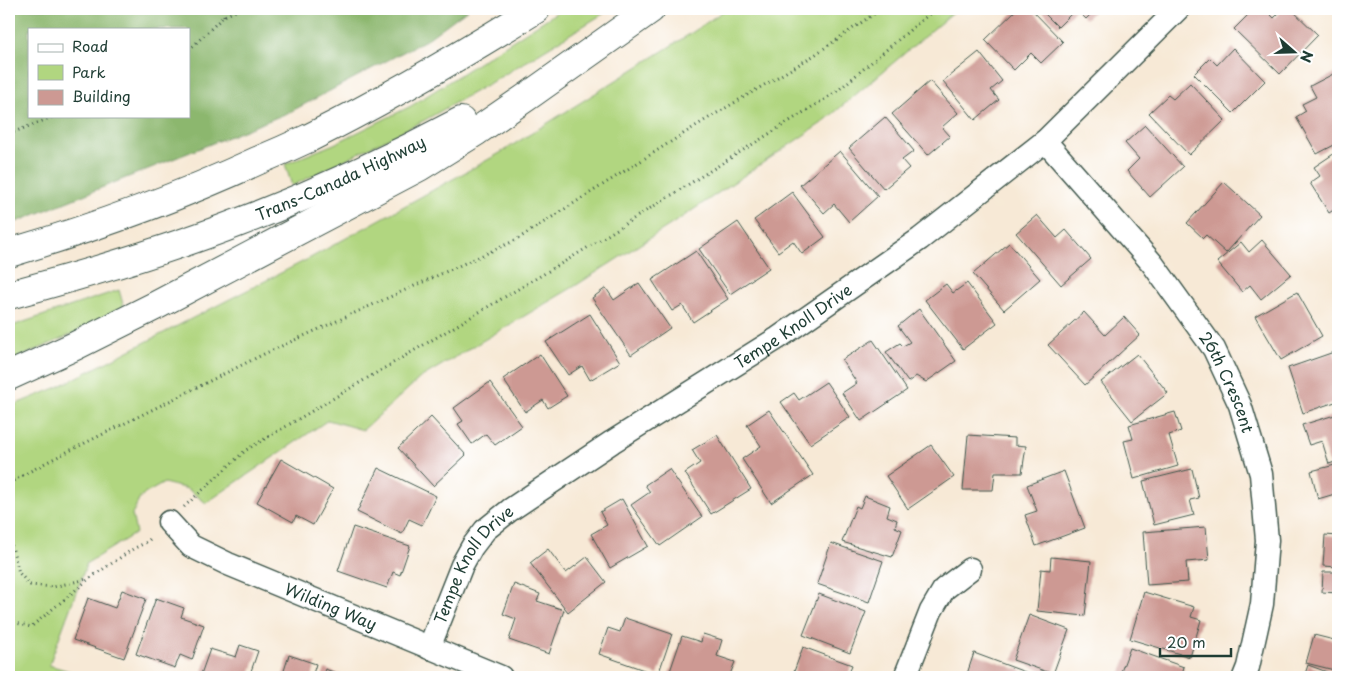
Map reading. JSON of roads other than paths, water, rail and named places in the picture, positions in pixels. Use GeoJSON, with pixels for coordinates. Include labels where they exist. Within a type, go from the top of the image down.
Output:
{"type":"FeatureCollection","features":[{"type":"Feature","properties":{"kind":"highway"},"geometry":{"type":"LineString","coordinates":[[9,253],[131,213],[221,178],[307,139],[380,101],[536,9]]}},
{"type":"Feature","properties":{"kind":"highway"},"geometry":{"type":"LineString","coordinates":[[9,376],[76,346],[155,306],[419,167],[477,131],[650,9]]}},
{"type":"Feature","properties":{"kind":"highway","name":"Trans-Canada Highway"},"geometry":{"type":"LineString","coordinates":[[9,295],[158,251],[240,222],[327,186],[412,147],[496,103],[577,56],[650,9]]}},
{"type":"Feature","properties":{"kind":"street","name":"Tempe Knoll Drive"},"geometry":{"type":"LineString","coordinates":[[429,648],[462,565],[472,547],[485,530],[510,510],[612,442],[778,338],[864,279],[967,203],[1046,141],[1178,9]]}},
{"type":"Feature","properties":{"kind":"street","name":"26th Crescent"},"geometry":{"type":"LineString","coordinates":[[1046,141],[1157,271],[1214,349],[1240,405],[1261,474],[1267,540],[1262,604],[1244,677]]}},
{"type":"Feature","properties":{"kind":"street","name":"Wilding Way"},"geometry":{"type":"LineString","coordinates":[[169,522],[191,546],[228,564],[501,677]]}},
{"type":"Feature","properties":{"kind":"street"},"geometry":{"type":"LineString","coordinates":[[905,677],[931,612],[944,589],[970,569]]}}]}
